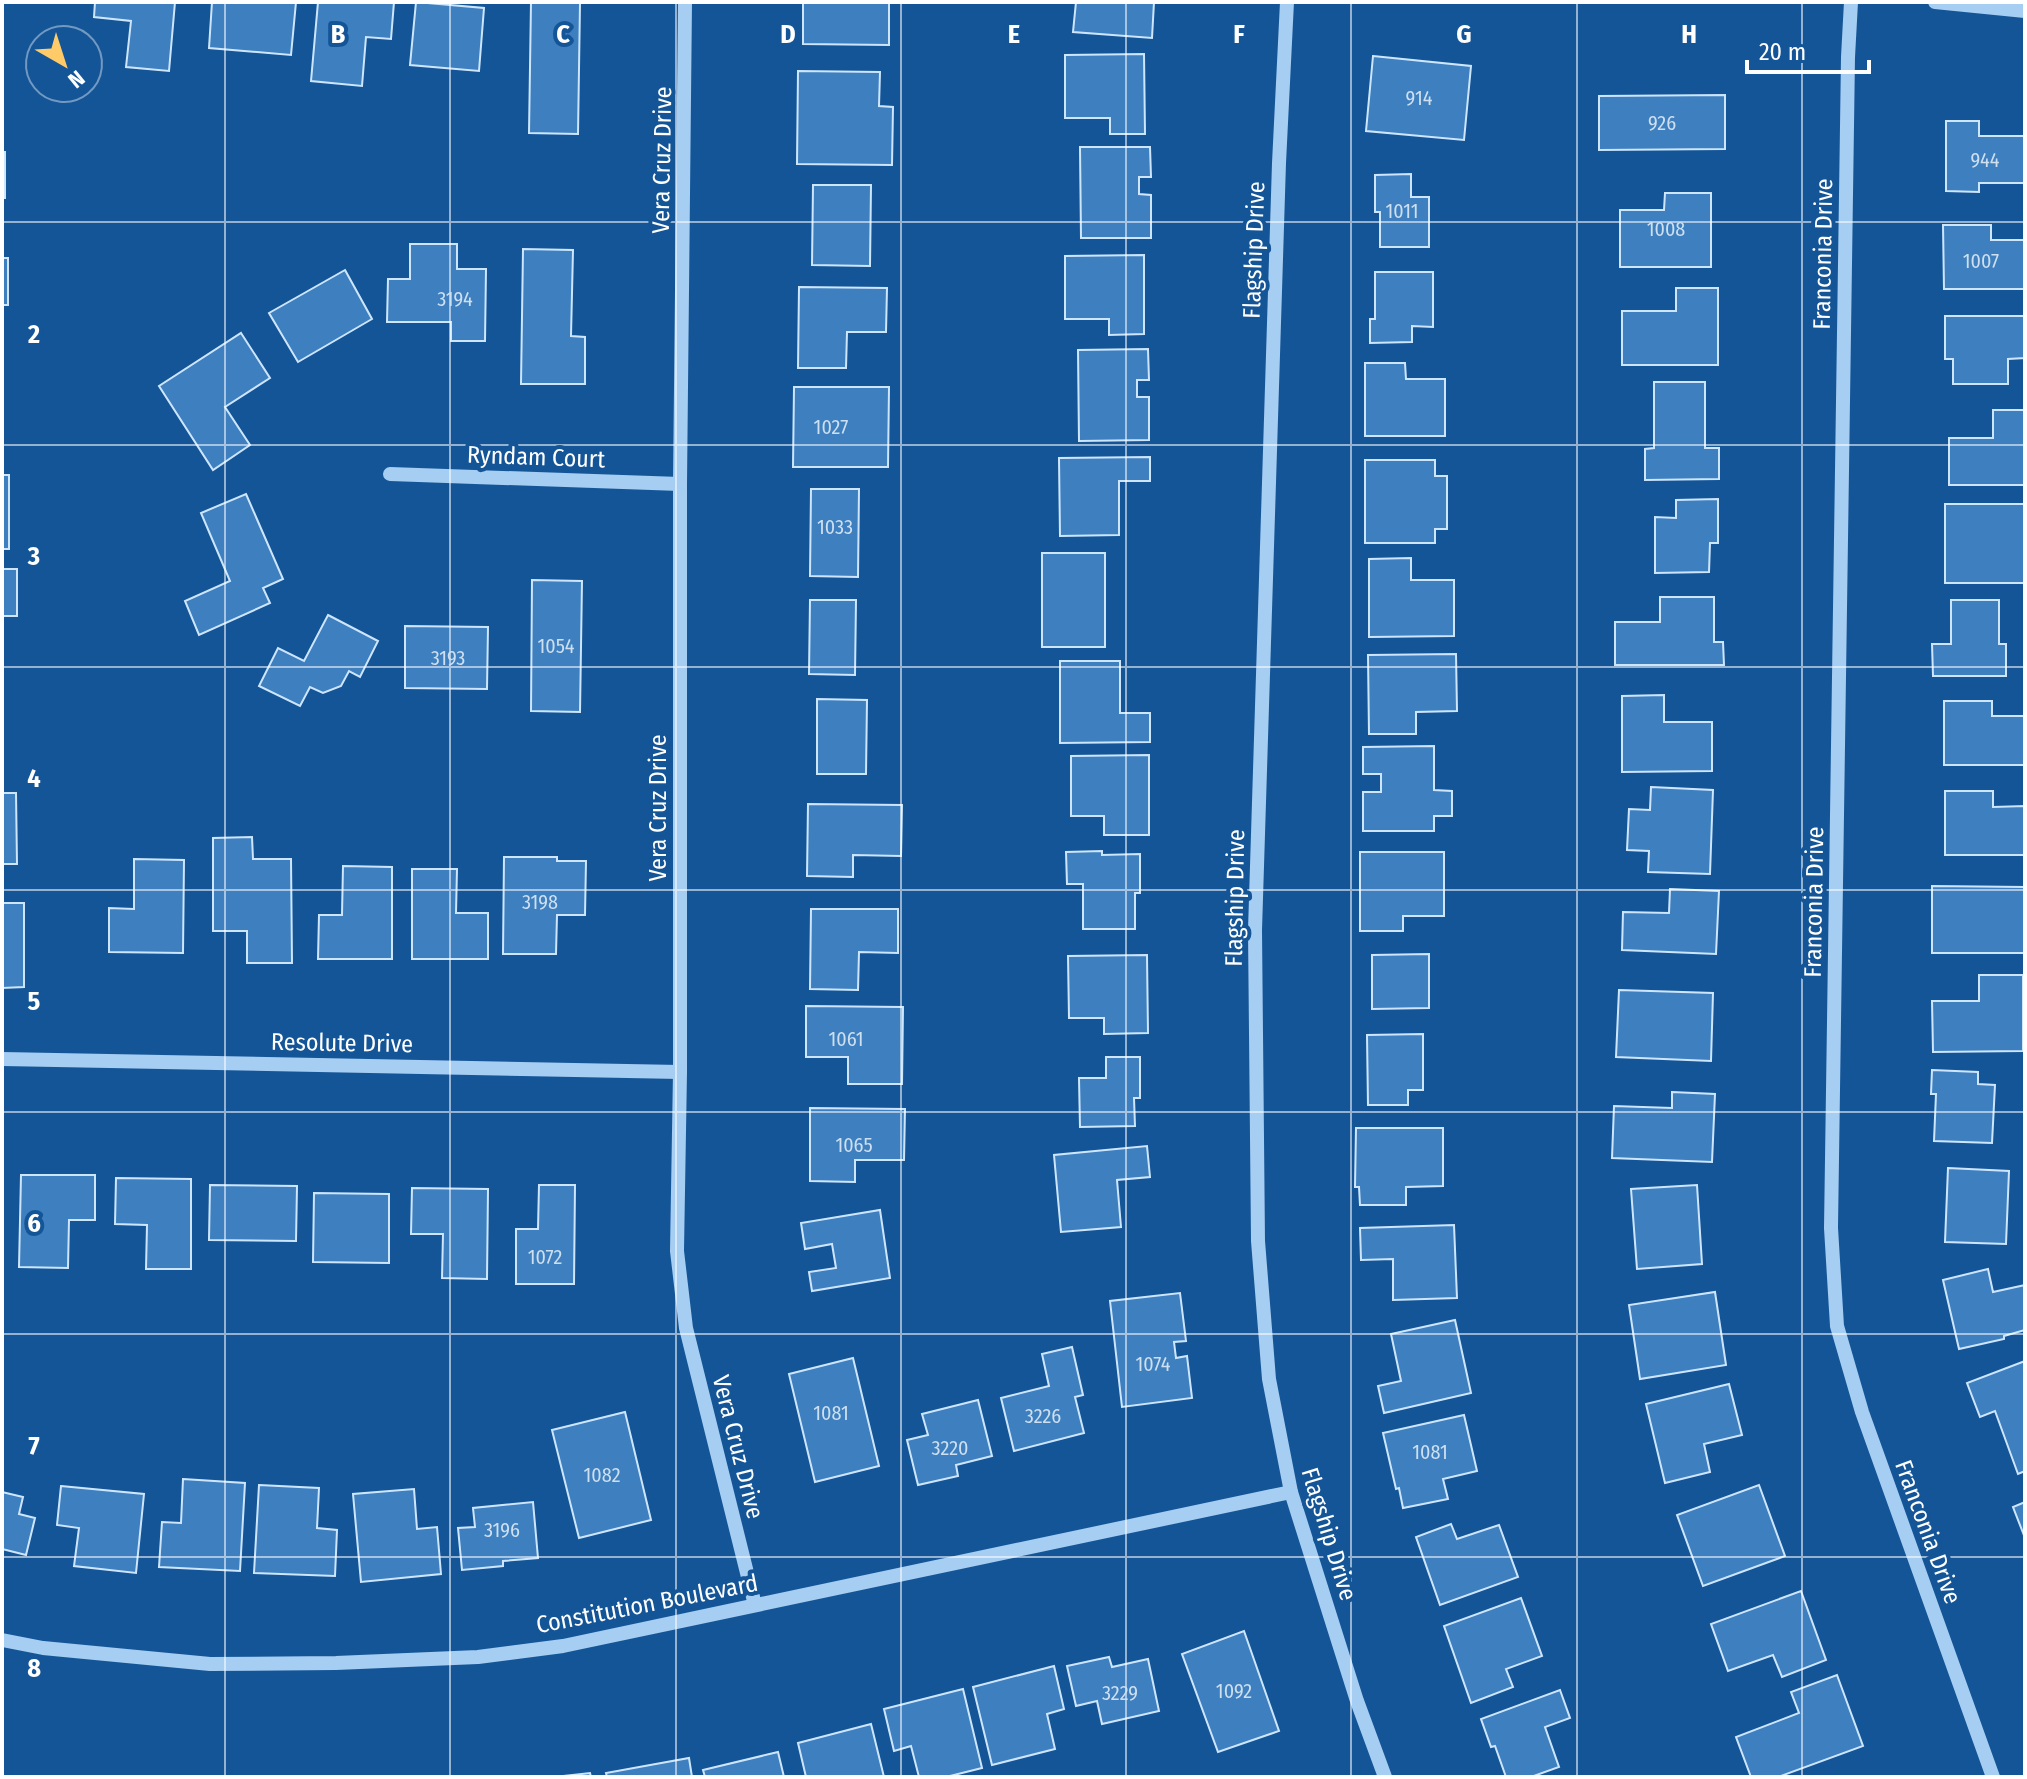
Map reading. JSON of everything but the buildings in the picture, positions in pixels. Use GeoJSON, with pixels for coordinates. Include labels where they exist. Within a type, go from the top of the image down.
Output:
{"type":"FeatureCollection","features":[{"type":"Feature","properties":{"kind":"street","name":"Vera Cruz Drive"},"geometry":{"type":"LineString","coordinates":[[685,2],[677,1251],[686,1328],[755,1605]]}},
{"type":"Feature","properties":{"kind":"street","name":"Flagship Drive"},"geometry":{"type":"LineString","coordinates":[[1287,2],[1278,179],[1255,930],[1258,1241],[1269,1379],[1291,1492],[1357,1701],[1385,1777]]}},
{"type":"Feature","properties":{"kind":"street","name":"Franconia Drive"},"geometry":{"type":"LineString","coordinates":[[1851,2],[1847,89],[1831,1228],[1837,1326],[1862,1412],[1993,1777]]}},
{"type":"Feature","properties":{"kind":"street"},"geometry":{"type":"LineString","coordinates":[[1935,2],[2025,11]]}},
{"type":"Feature","properties":{"kind":"street","name":"Ryndam Court"},"geometry":{"type":"LineString","coordinates":[[390,474],[680,484]]}},
{"type":"Feature","properties":{"kind":"street","name":"Resolute Drive"},"geometry":{"type":"LineString","coordinates":[[2,1059],[680,1072]]}},
{"type":"Feature","properties":{"kind":"street","name":"Constitution Boulevard"},"geometry":{"type":"LineString","coordinates":[[2,1640],[43,1648],[210,1664],[478,1657],[563,1646],[1291,1492]]}}]}
